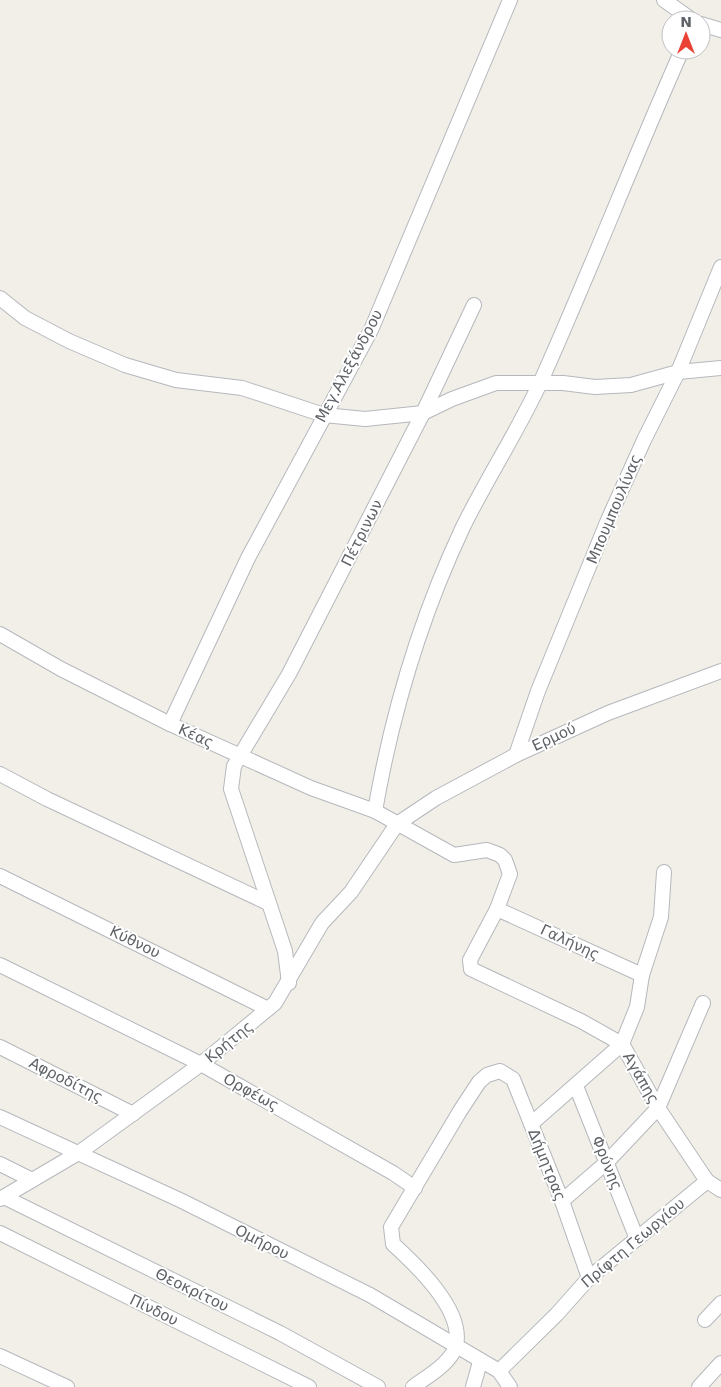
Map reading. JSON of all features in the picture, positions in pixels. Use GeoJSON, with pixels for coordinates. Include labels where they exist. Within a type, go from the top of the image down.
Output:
{"type":"FeatureCollection","features":[{"type":"Feature","properties":{"kind":"street","name":"Μεγ.Αλεξάνδρου"},"geometry":{"type":"LineString","coordinates":[[170,724],[248,558],[371,330],[510,0]]}},
{"type":"Feature","properties":{"kind":"street"},"geometry":{"type":"LineString","coordinates":[[664,0],[678,10]]}},
{"type":"Feature","properties":{"kind":"street"},"geometry":{"type":"LineString","coordinates":[[375,811],[394,719],[408,671],[437,590],[463,527],[540,384],[678,60]]}},
{"type":"Feature","properties":{"kind":"street","name":"Μπουμπουλίνας"},"geometry":{"type":"LineString","coordinates":[[516,755],[538,691],[608,520],[644,440],[678,372],[721,267]]}},
{"type":"Feature","properties":{"kind":"street"},"geometry":{"type":"LineString","coordinates":[[0,298],[25,318],[69,341],[126,364],[176,380],[242,388],[324,415],[365,420],[423,413],[452,399],[496,384],[595,387],[631,385],[678,372],[721,368]]}},
{"type":"Feature","properties":{"kind":"street","name":"Πέτρινων"},"geometry":{"type":"LineString","coordinates":[[289,983],[284,951],[231,789],[234,766],[242,757],[289,674],[423,413],[474,305]]}},
{"type":"Feature","properties":{"kind":"street","name":"Κέας"},"geometry":{"type":"LineString","coordinates":[[0,634],[61,669],[170,724],[311,788],[375,811],[454,855],[487,850],[500,855],[505,860],[510,874],[497,909],[470,960],[471,969],[478,974]]}},
{"type":"Feature","properties":{"kind":"street","name":"Ερμού"},"geometry":{"type":"LineString","coordinates":[[397,824],[436,798],[516,755],[608,713],[721,671]]}},
{"type":"Feature","properties":{"kind":"street"},"geometry":{"type":"LineString","coordinates":[[0,774],[47,799],[268,903]]}},
{"type":"Feature","properties":{"kind":"street","name":"Κρήτης"},"geometry":{"type":"LineString","coordinates":[[2,1198],[80,1152],[201,1064],[275,1003],[289,983],[322,923],[351,892],[397,824]]}},
{"type":"Feature","properties":{"kind":"street"},"geometry":{"type":"LineString","coordinates":[[531,1124],[622,1044],[637,1007],[642,975],[661,917],[664,872]]}},
{"type":"Feature","properties":{"kind":"street","name":"Κύθνου"},"geometry":{"type":"LineString","coordinates":[[0,876],[268,1009]]}},
{"type":"Feature","properties":{"kind":"street","name":"Γαλήνης"},"geometry":{"type":"LineString","coordinates":[[497,909],[642,975]]}},
{"type":"Feature","properties":{"kind":"street","name":"Ορφέως"},"geometry":{"type":"LineString","coordinates":[[0,965],[201,1064],[393,1173],[415,1188]]}},
{"type":"Feature","properties":{"kind":"street","name":"Αγάπης"},"geometry":{"type":"LineString","coordinates":[[478,974],[581,1021],[622,1044],[658,1108],[707,1181],[721,1190]]}},
{"type":"Feature","properties":{"kind":"street"},"geometry":{"type":"LineString","coordinates":[[562,1201],[607,1162],[658,1108],[703,1002]]}},
{"type":"Feature","properties":{"kind":"street","name":"Αφροδίτης"},"geometry":{"type":"LineString","coordinates":[[0,1047],[133,1114]]}},
{"type":"Feature","properties":{"kind":"street","name":"Δήμητρας"},"geometry":{"type":"LineString","coordinates":[[415,1188],[460,1110],[479,1082],[488,1075],[500,1071],[513,1079],[562,1201],[588,1278]]}},
{"type":"Feature","properties":{"kind":"street","name":"Φρύνης"},"geometry":{"type":"LineString","coordinates":[[576,1086],[637,1239]]}},
{"type":"Feature","properties":{"kind":"street","name":"Ομήρου"},"geometry":{"type":"LineString","coordinates":[[0,1117],[80,1152],[370,1295],[456,1345],[480,1362],[499,1371]]}},
{"type":"Feature","properties":{"kind":"street"},"geometry":{"type":"LineString","coordinates":[[0,1164],[32,1180]]}},
{"type":"Feature","properties":{"kind":"street","name":"Πρίφτη Γεωργίου"},"geometry":{"type":"LineString","coordinates":[[499,1371],[557,1314],[588,1278],[707,1181]]}},
{"type":"Feature","properties":{"kind":"street"},"geometry":{"type":"LineString","coordinates":[[413,1387],[440,1367],[456,1345],[453,1315],[420,1268],[393,1244],[391,1227],[415,1188]]}},
{"type":"Feature","properties":{"kind":"street","name":"Θεοκρίτου"},"geometry":{"type":"LineString","coordinates":[[2,1198],[280,1333],[378,1387]]}},
{"type":"Feature","properties":{"kind":"street","name":"Πίνδου"},"geometry":{"type":"LineString","coordinates":[[0,1233],[308,1387]]}},
{"type":"Feature","properties":{"kind":"street"},"geometry":{"type":"LineString","coordinates":[[705,1320],[721,1303]]}},
{"type":"Feature","properties":{"kind":"street"},"geometry":{"type":"LineString","coordinates":[[0,1356],[67,1387]]}},
{"type":"Feature","properties":{"kind":"street"},"geometry":{"type":"LineString","coordinates":[[473,1387],[480,1362]]}},
{"type":"Feature","properties":{"kind":"street"},"geometry":{"type":"LineString","coordinates":[[698,1387],[721,1363]]}},
{"type":"Feature","properties":{"kind":"street"},"geometry":{"type":"LineString","coordinates":[[499,1371],[510,1387]]}}]}
